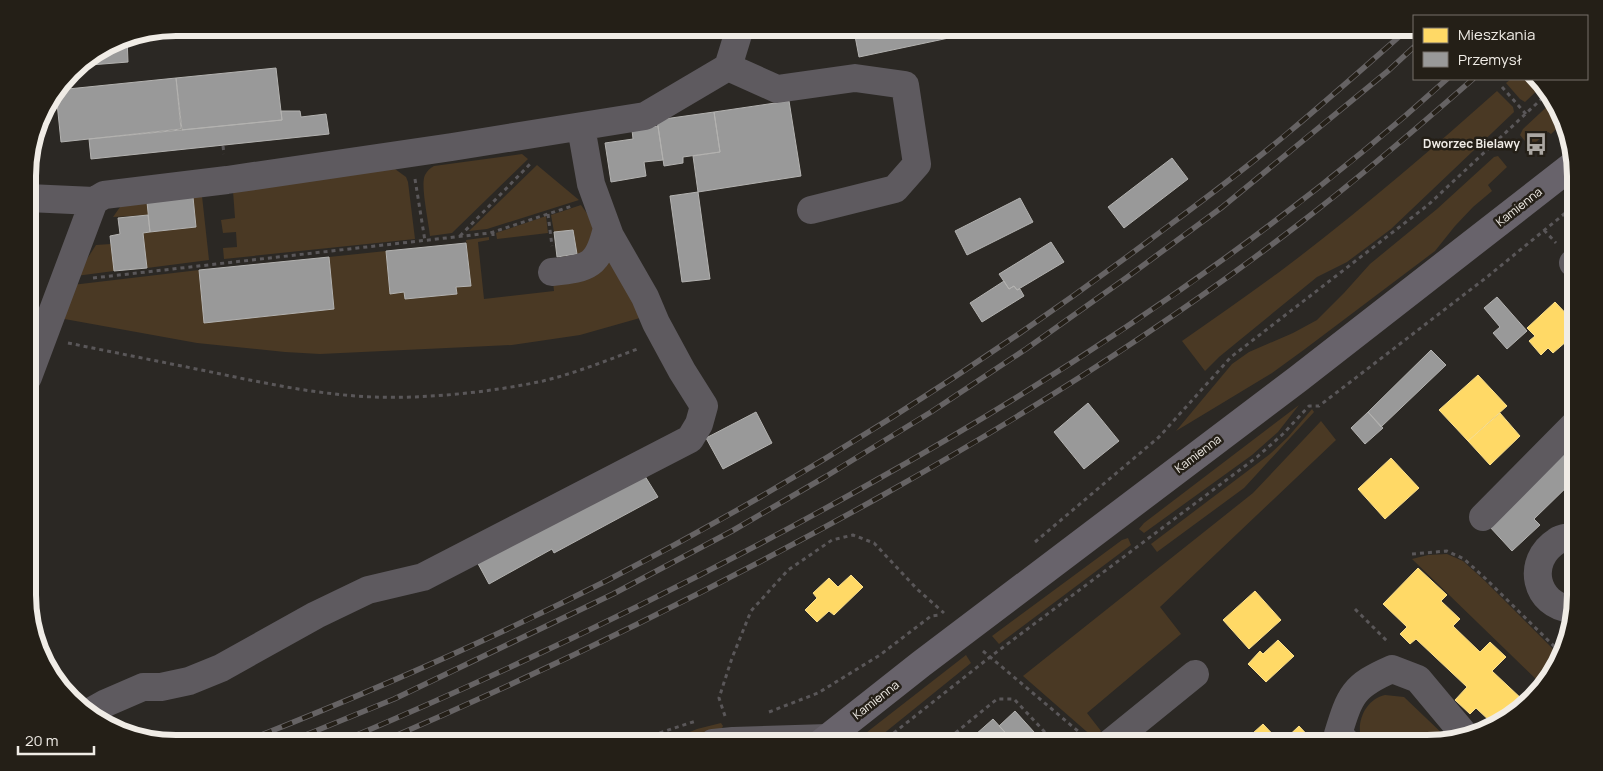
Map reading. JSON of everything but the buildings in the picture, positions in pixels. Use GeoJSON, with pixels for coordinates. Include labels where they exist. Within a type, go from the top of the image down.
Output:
{"type":"FeatureCollection","features":[{"type":"Feature","properties":{"kind":"main road","name":"Kamienna"},"geometry":{"type":"LineString","coordinates":[[832,734],[965,631],[1298,379],[1567,170]]}},
{"type":"Feature","properties":{"kind":"street"},"geometry":{"type":"LineString","coordinates":[[37,198],[94,201],[104,195],[227,180],[645,116],[728,67],[738,36]]}},
{"type":"Feature","properties":{"kind":"street"},"geometry":{"type":"LineString","coordinates":[[728,67],[777,89],[855,78],[905,85],[917,164],[895,189],[811,210]]}},
{"type":"Feature","properties":{"kind":"street"},"geometry":{"type":"LineString","coordinates":[[95,709],[143,688],[162,687],[189,681],[221,668],[368,590],[423,577],[690,440],[699,424],[704,406],[682,371],[645,297],[610,236],[591,184],[581,127]]}},
{"type":"Feature","properties":{"kind":"street"},"geometry":{"type":"LineString","coordinates":[[37,355],[94,201]]}},
{"type":"Feature","properties":{"kind":"street"},"geometry":{"type":"LineString","coordinates":[[551,261],[580,269],[592,262],[598,255],[604,242],[607,228]]}},
{"type":"Feature","properties":{"kind":"street"},"geometry":{"type":"LineString","coordinates":[[1483,517],[1567,432]]}},
{"type":"Feature","properties":{"kind":"street"},"geometry":{"type":"LineString","coordinates":[[1566,607],[1556,605],[1543,593],[1538,582],[1538,567],[1544,551],[1558,540],[1567,538]]}},
{"type":"Feature","properties":{"kind":"street"},"geometry":{"type":"LineString","coordinates":[[1338,734],[1347,706],[1358,689],[1392,669],[1418,679],[1461,730]]}},
{"type":"Feature","properties":{"kind":"street"},"geometry":{"type":"LineString","coordinates":[[1121,734],[1195,674]]}},
{"type":"Feature","properties":{"kind":"path"},"geometry":{"type":"LineString","coordinates":[[1502,88],[1526,114]]}},
{"type":"Feature","properties":{"kind":"path"},"geometry":{"type":"LineString","coordinates":[[1031,545],[1159,437],[1231,357],[1428,205],[1543,98]]}},
{"type":"Feature","properties":{"kind":"path"},"geometry":{"type":"LineString","coordinates":[[411,152],[425,240]]}},
{"type":"Feature","properties":{"kind":"path"},"geometry":{"type":"LineString","coordinates":[[459,236],[536,158]]}},
{"type":"Feature","properties":{"kind":"path"},"geometry":{"type":"LineString","coordinates":[[65,281],[493,232],[596,198]]}},
{"type":"Feature","properties":{"kind":"path"},"geometry":{"type":"LineString","coordinates":[[892,734],[990,658],[1257,457],[1283,434],[1308,406],[1319,406],[1487,277],[1567,212]]}},
{"type":"Feature","properties":{"kind":"path"},"geometry":{"type":"LineString","coordinates":[[548,214],[552,249],[551,261]]}},
{"type":"Feature","properties":{"kind":"path"},"geometry":{"type":"LineString","coordinates":[[493,232],[494,240]]}},
{"type":"Feature","properties":{"kind":"path"},"geometry":{"type":"LineString","coordinates":[[43,338],[277,386],[374,397],[426,396],[474,392],[544,381],[583,369],[665,338]]}},
{"type":"Feature","properties":{"kind":"path"},"geometry":{"type":"LineString","coordinates":[[723,735],[724,715],[719,698],[732,658],[751,611],[788,570],[832,540],[853,535],[874,543],[918,589],[946,614],[931,616],[880,656],[818,693],[766,713]]}},
{"type":"Feature","properties":{"kind":"path"},"geometry":{"type":"LineString","coordinates":[[1412,554],[1447,551],[1464,559],[1556,648]]}},
{"type":"Feature","properties":{"kind":"path"},"geometry":{"type":"LineString","coordinates":[[965,631],[990,658],[1082,734]]}},
{"type":"Feature","properties":{"kind":"path"},"geometry":{"type":"LineString","coordinates":[[954,734],[997,699],[1014,699],[1047,734]]}},
{"type":"Feature","properties":{"kind":"path"},"geometry":{"type":"LineString","coordinates":[[716,716],[732,714]]}},
{"type":"Feature","properties":{"kind":"path"},"geometry":{"type":"LineString","coordinates":[[654,735],[699,720]]}},
{"type":"Feature","properties":{"kind":"shaded area"},"geometry":{"type":"Polygon","coordinates":[[[1510,80],[1529,80],[1537,90],[1525,102],[1506,83],[1510,80]]]}},
{"type":"Feature","properties":{"kind":"shaded area"},"geometry":{"type":"Polygon","coordinates":[[[1497,91],[1513,107],[1514,112],[1391,229],[1347,262],[1317,277],[1219,357],[1205,371],[1182,341],[1278,273],[1362,207],[1497,91]]]}},
{"type":"Feature","properties":{"kind":"shaded area"},"geometry":{"type":"Polygon","coordinates":[[[1548,106],[1558,128],[1551,134],[1548,132],[1530,147],[1520,135],[1523,129],[1548,106]]]}},
{"type":"Feature","properties":{"kind":"shaded area"},"geometry":{"type":"Polygon","coordinates":[[[522,154],[528,159],[452,233],[430,236],[425,204],[424,180],[425,175],[430,169],[434,166],[522,154]]]}},
{"type":"Feature","properties":{"kind":"shaded area"},"geometry":{"type":"Polygon","coordinates":[[[1498,156],[1507,167],[1488,185],[1492,191],[1473,207],[1435,251],[1272,373],[1176,431],[1232,364],[1249,352],[1293,333],[1317,320],[1370,264],[1437,209],[1494,157],[1498,156]]]}},
{"type":"Feature","properties":{"kind":"shaded area"},"geometry":{"type":"Polygon","coordinates":[[[537,165],[579,200],[487,229],[469,231],[537,165]]]}},
{"type":"Feature","properties":{"kind":"shaded area"},"geometry":{"type":"Polygon","coordinates":[[[395,169],[406,177],[408,182],[415,239],[224,259],[223,248],[237,247],[236,232],[223,233],[221,220],[235,218],[233,191],[236,187],[395,169]]]}},
{"type":"Feature","properties":{"kind":"shaded area"},"geometry":{"type":"Polygon","coordinates":[[[202,196],[209,260],[147,268],[143,233],[196,227],[193,197],[148,215],[113,217],[125,200],[202,196]]]}},
{"type":"Feature","properties":{"kind":"shaded area"},"geometry":{"type":"Polygon","coordinates":[[[581,205],[596,226],[587,254],[551,259],[577,254],[573,230],[554,232],[551,215],[581,205]]]}},
{"type":"Feature","properties":{"kind":"shaded area"},"geometry":{"type":"Polygon","coordinates":[[[546,216],[548,233],[497,239],[496,233],[546,216]]]}},
{"type":"Feature","properties":{"kind":"shaded area"},"geometry":{"type":"Polygon","coordinates":[[[489,237],[489,240],[478,242],[484,299],[554,291],[553,281],[611,250],[647,316],[580,335],[512,345],[320,354],[197,343],[59,318],[72,285],[199,270],[205,323],[334,308],[329,257],[386,251],[390,294],[404,292],[405,299],[457,294],[456,287],[471,285],[466,240],[489,237]]]}},
{"type":"Feature","properties":{"kind":"shaded area"},"geometry":{"type":"Polygon","coordinates":[[[111,244],[114,271],[76,276],[96,245],[111,244]]]}},
{"type":"Feature","properties":{"kind":"shaded area"},"geometry":{"type":"Polygon","coordinates":[[[1299,405],[1278,432],[1252,455],[1144,533],[1139,529],[1144,523],[1299,405]]]}},
{"type":"Feature","properties":{"kind":"shaded area"},"geometry":{"type":"Polygon","coordinates":[[[1312,409],[1314,412],[1244,488],[1157,552],[1151,544],[1270,454],[1288,437],[1312,409]]]}},
{"type":"Feature","properties":{"kind":"shaded area"},"geometry":{"type":"Polygon","coordinates":[[[1321,421],[1336,440],[1160,607],[1181,634],[1087,713],[1101,731],[1098,734],[1090,734],[1023,676],[1253,493],[1321,421]]]}},
{"type":"Feature","properties":{"kind":"shaded area"},"geometry":{"type":"Polygon","coordinates":[[[1128,538],[1131,545],[999,644],[992,636],[1122,540],[1128,538]]]}},
{"type":"Feature","properties":{"kind":"shaded area"},"geometry":{"type":"Polygon","coordinates":[[[1447,554],[1463,561],[1555,651],[1537,680],[1412,559],[1428,555],[1447,554]]]}},
{"type":"Feature","properties":{"kind":"shaded area"},"geometry":{"type":"Polygon","coordinates":[[[966,655],[971,663],[883,734],[864,734],[966,655]]]}},
{"type":"Feature","properties":{"kind":"shaded area"},"geometry":{"type":"Polygon","coordinates":[[[1385,695],[1404,697],[1442,733],[1361,734],[1363,714],[1367,707],[1378,697],[1385,695]]]}},
{"type":"Feature","properties":{"kind":"shaded area"},"geometry":{"type":"Polygon","coordinates":[[[721,723],[723,726],[721,730],[683,735],[721,723]]]}},
{"type":"Feature","properties":{"kind":"railway"},"geometry":{"type":"LineString","coordinates":[[261,735],[426,666],[563,603],[678,543],[816,464],[951,379],[1083,289],[1219,188],[1272,146],[1400,36]]}},
{"type":"Feature","properties":{"kind":"railway"},"geometry":{"type":"LineString","coordinates":[[306,735],[394,699],[613,594],[732,531],[931,412],[1026,349],[1221,208],[1389,70],[1413,48]]}},
{"type":"Feature","properties":{"kind":"railway"},"geometry":{"type":"LineString","coordinates":[[357,735],[474,684],[675,588],[871,483],[1023,394],[1170,297],[1242,246],[1312,193],[1446,80]]}},
{"type":"Feature","properties":{"kind":"railway"},"geometry":{"type":"LineString","coordinates":[[398,735],[571,656],[697,594],[883,495],[990,433],[1096,367],[1199,298],[1343,189],[1472,80]]}},
{"type":"Feature","properties":{"kind":"place","name":"Dworzec Bielawy"},"geometry":{"type":"Point","coordinates":[1536,144]}}]}
